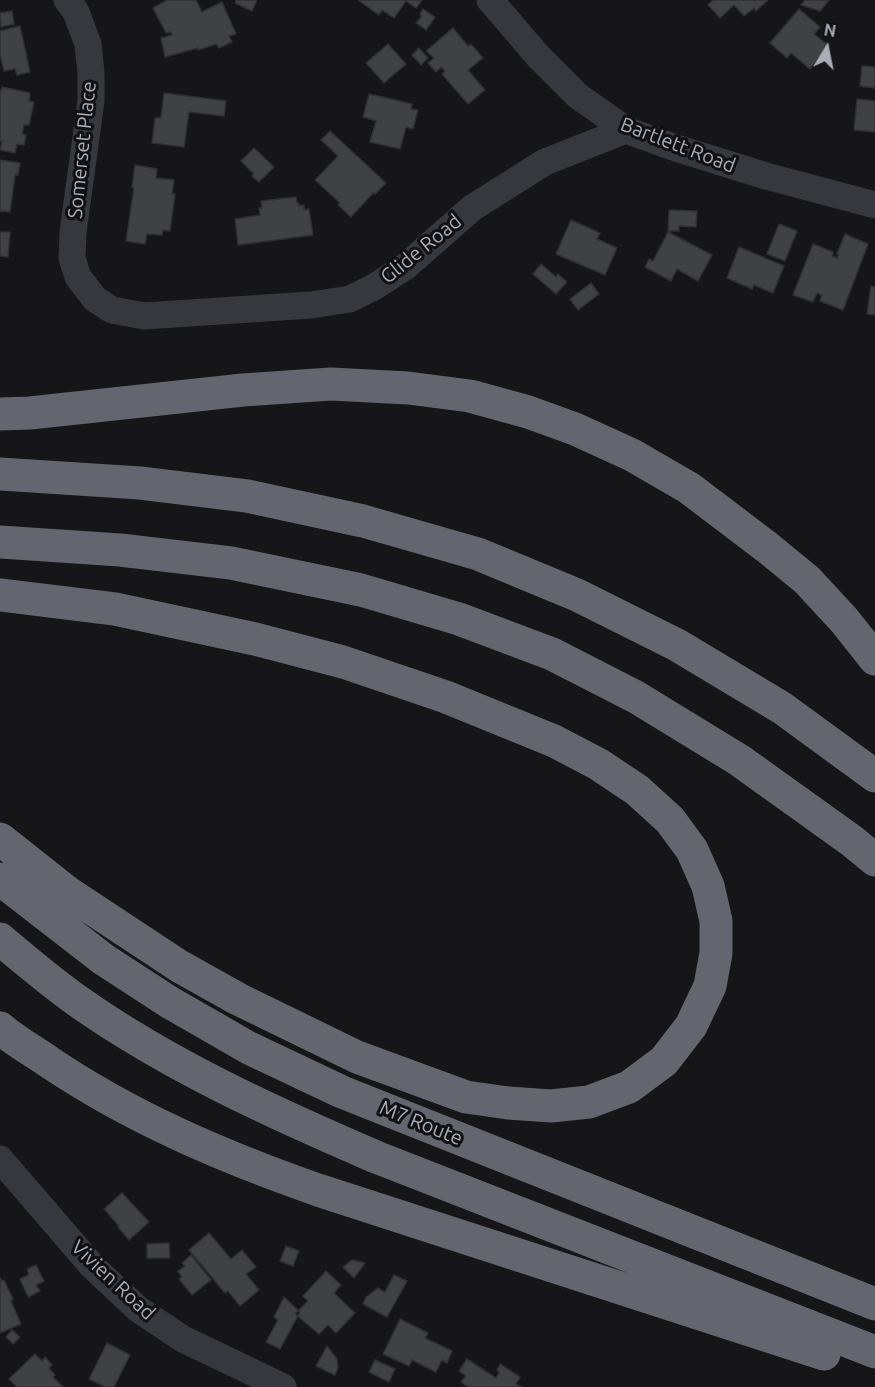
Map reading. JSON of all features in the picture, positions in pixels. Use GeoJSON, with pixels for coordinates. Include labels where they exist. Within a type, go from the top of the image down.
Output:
{"type":"FeatureCollection","features":[{"type":"Feature","properties":{"kind":"highway"},"geometry":{"type":"LineString","coordinates":[[0,414],[30,413],[243,390],[331,384],[408,388],[470,396],[528,412],[575,429],[632,455],[689,488],[807,580],[844,620],[875,659]]}},
{"type":"Feature","properties":{"kind":"highway"},"geometry":{"type":"LineString","coordinates":[[0,474],[140,483],[247,496],[363,521],[478,554],[577,595],[677,645],[782,708],[875,776]]}},
{"type":"Feature","properties":{"kind":"highway"},"geometry":{"type":"LineString","coordinates":[[0,542],[120,550],[231,563],[361,590],[459,619],[552,654],[636,697],[739,760],[875,860]]}},
{"type":"Feature","properties":{"kind":"highway"},"geometry":{"type":"LineString","coordinates":[[0,595],[115,609],[255,639],[343,662],[446,697],[554,741],[598,764],[645,797],[670,820],[692,850],[708,886],[716,921],[716,953],[710,986],[691,1026],[664,1061],[628,1087],[589,1102],[551,1106],[508,1103],[466,1096],[357,1057],[228,994],[179,966],[67,892],[0,839]]}},
{"type":"Feature","properties":{"kind":"highway","name":"M7 Route"},"geometry":{"type":"LineString","coordinates":[[0,879],[103,959],[169,1002],[249,1048],[342,1092],[875,1304]]}},
{"type":"Feature","properties":{"kind":"highway"},"geometry":{"type":"LineString","coordinates":[[0,939],[79,1002],[148,1046],[296,1122],[376,1156],[875,1352]]}},
{"type":"Feature","properties":{"kind":"highway"},"geometry":{"type":"LineString","coordinates":[[0,1028],[72,1077],[140,1116],[259,1169],[822,1354],[875,1369]]}},
{"type":"Feature","properties":{"kind":"street","name":"Somerset Place"},"geometry":{"type":"LineString","coordinates":[[67,0],[76,12],[88,44],[91,72],[91,101],[73,232],[72,258],[78,277],[95,299]]}},
{"type":"Feature","properties":{"kind":"street","name":"Bartlett Road"},"geometry":{"type":"LineString","coordinates":[[490,0],[538,56],[578,96],[626,130],[766,176],[875,205]]}},
{"type":"Feature","properties":{"kind":"street","name":"Glide Road"},"geometry":{"type":"LineString","coordinates":[[95,299],[112,310],[144,316],[311,305],[350,299],[405,267],[472,208],[545,162],[626,130]]}},
{"type":"Feature","properties":{"kind":"street","name":"Vivien Road"},"geometry":{"type":"LineString","coordinates":[[0,1159],[93,1267],[138,1309],[183,1339],[283,1387]]}},
{"type":"Feature","properties":{"kind":"building"},"geometry":{"type":"Polygon","coordinates":[[[167,0],[196,0],[202,12],[222,2],[236,34],[229,36],[232,42],[219,48],[216,44],[165,57],[161,38],[172,35],[171,32],[166,33],[153,8],[167,0]]]}},
{"type":"Feature","properties":{"kind":"building"},"geometry":{"type":"Polygon","coordinates":[[[236,0],[257,0],[252,11],[235,3],[236,0]]]}},
{"type":"Feature","properties":{"kind":"building"},"geometry":{"type":"Polygon","coordinates":[[[358,0],[422,0],[416,8],[406,1],[394,18],[382,10],[379,15],[358,0]]]}},
{"type":"Feature","properties":{"kind":"building"},"geometry":{"type":"Polygon","coordinates":[[[713,0],[768,0],[756,11],[754,8],[744,16],[734,5],[720,18],[708,5],[713,0]]]}},
{"type":"Feature","properties":{"kind":"building"},"geometry":{"type":"Polygon","coordinates":[[[805,0],[829,0],[820,11],[801,5],[805,0]]]}},
{"type":"Feature","properties":{"kind":"building"},"geometry":{"type":"Polygon","coordinates":[[[423,9],[435,17],[426,30],[416,23],[422,16],[420,14],[423,9]]]}},
{"type":"Feature","properties":{"kind":"building"},"geometry":{"type":"Polygon","coordinates":[[[799,9],[820,27],[814,34],[829,46],[810,69],[791,53],[787,58],[770,43],[799,9]]]}},
{"type":"Feature","properties":{"kind":"building"},"geometry":{"type":"Polygon","coordinates":[[[12,11],[14,24],[1,27],[0,13],[12,11]]]}},
{"type":"Feature","properties":{"kind":"building"},"geometry":{"type":"Polygon","coordinates":[[[20,26],[30,72],[17,75],[15,69],[4,71],[0,55],[0,31],[20,26]]]}},
{"type":"Feature","properties":{"kind":"building"},"geometry":{"type":"Polygon","coordinates":[[[453,28],[468,46],[471,44],[483,58],[468,70],[485,90],[468,104],[442,74],[445,71],[441,67],[436,72],[428,63],[434,58],[426,51],[453,28]]]}},
{"type":"Feature","properties":{"kind":"building"},"geometry":{"type":"Polygon","coordinates":[[[388,44],[406,64],[384,83],[366,63],[388,44]]]}},
{"type":"Feature","properties":{"kind":"building"},"geometry":{"type":"Polygon","coordinates":[[[419,48],[428,58],[421,65],[412,55],[419,48]]]}},
{"type":"Feature","properties":{"kind":"building"},"geometry":{"type":"Polygon","coordinates":[[[862,66],[875,67],[875,88],[860,86],[862,66]]]}},
{"type":"Feature","properties":{"kind":"building"},"geometry":{"type":"Polygon","coordinates":[[[2,87],[30,93],[29,101],[34,102],[29,125],[24,125],[22,134],[26,135],[24,145],[17,144],[15,153],[0,150],[2,141],[0,141],[0,90],[2,87]]]}},
{"type":"Feature","properties":{"kind":"building"},"geometry":{"type":"Polygon","coordinates":[[[164,93],[226,101],[224,116],[189,112],[184,147],[152,143],[155,118],[161,118],[164,93]]]}},
{"type":"Feature","properties":{"kind":"building"},"geometry":{"type":"Polygon","coordinates":[[[369,94],[412,104],[411,109],[418,110],[413,129],[406,127],[400,149],[370,142],[376,121],[363,117],[369,94]]]}},
{"type":"Feature","properties":{"kind":"building"},"geometry":{"type":"Polygon","coordinates":[[[857,99],[875,101],[875,132],[854,130],[857,99]]]}},
{"type":"Feature","properties":{"kind":"building"},"geometry":{"type":"Polygon","coordinates":[[[330,131],[386,183],[375,194],[373,193],[351,217],[338,205],[340,203],[315,180],[338,156],[321,140],[330,131]]]}},
{"type":"Feature","properties":{"kind":"building"},"geometry":{"type":"Polygon","coordinates":[[[254,148],[274,167],[259,182],[241,161],[254,148]]]}},
{"type":"Feature","properties":{"kind":"building"},"geometry":{"type":"Polygon","coordinates":[[[0,160],[20,163],[18,175],[15,175],[10,212],[0,211],[0,160]]]}},
{"type":"Feature","properties":{"kind":"building"},"geometry":{"type":"Polygon","coordinates":[[[135,165],[157,169],[156,178],[174,180],[172,194],[175,194],[170,231],[163,230],[162,235],[147,234],[145,244],[126,241],[135,165]]]}},
{"type":"Feature","properties":{"kind":"building"},"geometry":{"type":"Polygon","coordinates":[[[296,197],[299,206],[304,205],[304,210],[309,209],[313,235],[238,245],[235,219],[260,215],[261,201],[296,197]]]}},
{"type":"Feature","properties":{"kind":"building"},"geometry":{"type":"Polygon","coordinates":[[[669,210],[697,211],[696,227],[679,226],[679,231],[668,231],[669,210]]]}},
{"type":"Feature","properties":{"kind":"building"},"geometry":{"type":"Polygon","coordinates":[[[571,220],[600,233],[597,239],[617,248],[605,275],[556,254],[571,220]]]}},
{"type":"Feature","properties":{"kind":"building"},"geometry":{"type":"Polygon","coordinates":[[[779,224],[797,231],[785,261],[767,254],[779,224]]]}},
{"type":"Feature","properties":{"kind":"building"},"geometry":{"type":"Polygon","coordinates":[[[0,232],[10,232],[8,257],[0,256],[0,232]]]}},
{"type":"Feature","properties":{"kind":"building"},"geometry":{"type":"Polygon","coordinates":[[[668,232],[712,255],[698,281],[677,269],[671,281],[645,267],[649,259],[653,261],[668,232]]]}},
{"type":"Feature","properties":{"kind":"building"},"geometry":{"type":"Polygon","coordinates":[[[845,234],[868,244],[843,310],[820,301],[822,295],[817,293],[813,302],[793,295],[813,244],[833,252],[832,256],[837,258],[845,234]]]}},
{"type":"Feature","properties":{"kind":"building"},"geometry":{"type":"Polygon","coordinates":[[[739,247],[784,266],[773,293],[754,285],[752,289],[727,278],[739,247]]]}},
{"type":"Feature","properties":{"kind":"building"},"geometry":{"type":"Polygon","coordinates":[[[541,264],[556,277],[558,274],[567,282],[556,294],[533,274],[541,264]]]}},
{"type":"Feature","properties":{"kind":"building"},"geometry":{"type":"Polygon","coordinates":[[[591,283],[599,294],[578,310],[570,299],[591,283]]]}},
{"type":"Feature","properties":{"kind":"building"},"geometry":{"type":"Polygon","coordinates":[[[871,286],[875,287],[875,315],[867,314],[871,286]]]}},
{"type":"Feature","properties":{"kind":"building"},"geometry":{"type":"Polygon","coordinates":[[[122,1193],[149,1222],[129,1240],[104,1209],[122,1193]]]}},
{"type":"Feature","properties":{"kind":"building"},"geometry":{"type":"Polygon","coordinates":[[[209,1233],[231,1259],[242,1250],[256,1267],[246,1274],[259,1290],[240,1306],[228,1291],[225,1293],[189,1250],[209,1233]]]}},
{"type":"Feature","properties":{"kind":"building"},"geometry":{"type":"Polygon","coordinates":[[[169,1243],[170,1258],[147,1258],[147,1244],[169,1243]]]}},
{"type":"Feature","properties":{"kind":"building"},"geometry":{"type":"Polygon","coordinates":[[[286,1246],[299,1251],[293,1266],[280,1261],[286,1246]]]}},
{"type":"Feature","properties":{"kind":"building"},"geometry":{"type":"Polygon","coordinates":[[[191,1255],[211,1280],[192,1295],[179,1279],[182,1277],[178,1271],[185,1266],[182,1263],[191,1255]]]}},
{"type":"Feature","properties":{"kind":"building"},"geometry":{"type":"Polygon","coordinates":[[[352,1260],[365,1263],[354,1278],[343,1267],[352,1260]]]}},
{"type":"Feature","properties":{"kind":"building"},"geometry":{"type":"Polygon","coordinates":[[[36,1265],[44,1281],[36,1285],[40,1291],[28,1297],[20,1279],[29,1275],[27,1269],[36,1265]]]}},
{"type":"Feature","properties":{"kind":"building"},"geometry":{"type":"Polygon","coordinates":[[[326,1271],[341,1285],[334,1293],[355,1313],[336,1333],[328,1325],[319,1334],[295,1314],[308,1301],[303,1296],[326,1271]]]}},
{"type":"Feature","properties":{"kind":"building"},"geometry":{"type":"Polygon","coordinates":[[[394,1275],[407,1281],[387,1317],[363,1304],[366,1297],[378,1288],[385,1292],[394,1275]]]}},
{"type":"Feature","properties":{"kind":"building"},"geometry":{"type":"Polygon","coordinates":[[[0,1278],[4,1280],[13,1299],[11,1301],[21,1324],[0,1333],[0,1278]]]}},
{"type":"Feature","properties":{"kind":"building"},"geometry":{"type":"Polygon","coordinates":[[[284,1297],[300,1312],[280,1349],[266,1342],[278,1320],[274,1317],[284,1297]]]}},
{"type":"Feature","properties":{"kind":"building"},"geometry":{"type":"Polygon","coordinates":[[[400,1319],[428,1333],[425,1338],[452,1351],[447,1363],[442,1360],[436,1372],[412,1360],[409,1366],[383,1354],[400,1319]]]}},
{"type":"Feature","properties":{"kind":"building"},"geometry":{"type":"Polygon","coordinates":[[[12,1330],[20,1337],[13,1344],[6,1337],[12,1330]]]}},
{"type":"Feature","properties":{"kind":"building"},"geometry":{"type":"Polygon","coordinates":[[[107,1343],[130,1355],[114,1387],[105,1387],[89,1379],[107,1343]]]}},
{"type":"Feature","properties":{"kind":"building"},"geometry":{"type":"Polygon","coordinates":[[[327,1346],[337,1359],[338,1368],[335,1375],[316,1366],[327,1346]]]}},
{"type":"Feature","properties":{"kind":"building"},"geometry":{"type":"Polygon","coordinates":[[[35,1354],[42,1361],[45,1357],[52,1365],[49,1368],[55,1375],[53,1377],[63,1387],[16,1387],[9,1379],[35,1354]]]}},
{"type":"Feature","properties":{"kind":"building"},"geometry":{"type":"Polygon","coordinates":[[[467,1359],[496,1378],[500,1364],[520,1377],[516,1384],[522,1387],[468,1387],[461,1382],[466,1376],[459,1371],[467,1359]]]}},
{"type":"Feature","properties":{"kind":"building"},"geometry":{"type":"Polygon","coordinates":[[[375,1360],[395,1369],[389,1382],[369,1372],[375,1360]]]}}]}
